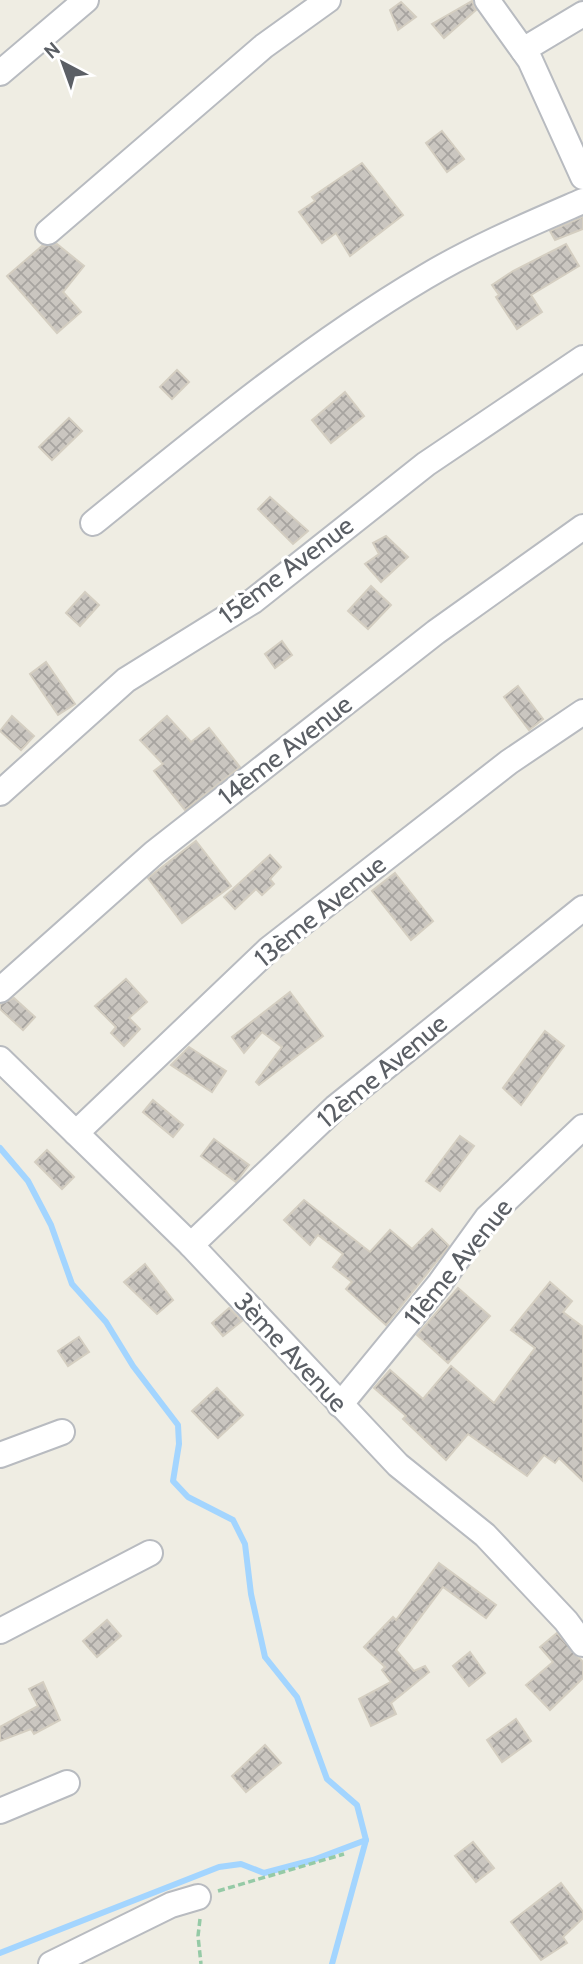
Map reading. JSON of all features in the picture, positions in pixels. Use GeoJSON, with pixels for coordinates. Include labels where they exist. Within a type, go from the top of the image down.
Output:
{"type":"FeatureCollection","features":[{"type":"Feature","properties":{"kind":"street"},"geometry":{"type":"LineString","coordinates":[[0,73],[86,0]]}},
{"type":"Feature","properties":{"kind":"street"},"geometry":{"type":"LineString","coordinates":[[48,232],[264,46],[328,0]]}},
{"type":"Feature","properties":{"kind":"street"},"geometry":{"type":"LineString","coordinates":[[487,0],[523,50],[583,177]]}},
{"type":"Feature","properties":{"kind":"street"},"geometry":{"type":"LineString","coordinates":[[523,50],[583,14]]}},
{"type":"Feature","properties":{"kind":"street"},"geometry":{"type":"LineString","coordinates":[[93,523],[215,424],[412,285],[452,262],[583,201]]}},
{"type":"Feature","properties":{"kind":"street","name":"15ème Avenue"},"geometry":{"type":"LineString","coordinates":[[0,793],[126,680],[253,601],[426,464],[583,358]]}},
{"type":"Feature","properties":{"kind":"street","name":"14ème Avenue"},"geometry":{"type":"LineString","coordinates":[[0,990],[154,853],[436,632],[583,527]]}},
{"type":"Feature","properties":{"kind":"street","name":"13ème Avenue"},"geometry":{"type":"LineString","coordinates":[[76,1133],[269,949],[509,762],[583,712]]}},
{"type":"Feature","properties":{"kind":"street","name":"12ème Avenue"},"geometry":{"type":"LineString","coordinates":[[191,1245],[336,1107],[583,908]]}},
{"type":"Feature","properties":{"kind":"street","name":"3ème Avenue"},"geometry":{"type":"LineString","coordinates":[[0,1059],[191,1245],[398,1465],[485,1535],[566,1620],[583,1644]]}},
{"type":"Feature","properties":{"kind":"street","name":"11ème Avenue"},"geometry":{"type":"LineString","coordinates":[[341,1405],[440,1283],[487,1218],[583,1127]]}},
{"type":"Feature","properties":{"kind":"street"},"geometry":{"type":"LineString","coordinates":[[0,1455],[62,1432]]}},
{"type":"Feature","properties":{"kind":"street"},"geometry":{"type":"LineString","coordinates":[[0,1631],[150,1553]]}},
{"type":"Feature","properties":{"kind":"street"},"geometry":{"type":"LineString","coordinates":[[0,1811],[67,1783]]}},
{"type":"Feature","properties":{"kind":"street"},"geometry":{"type":"LineString","coordinates":[[51,1964],[171,1905],[198,1897]]}},
{"type":"Feature","properties":{"kind":"path"},"geometry":{"type":"LineString","coordinates":[[201,1964],[198,1936],[201,1915],[198,1897],[344,1854]]}},
{"type":"Feature","properties":{"kind":"building"},"geometry":{"type":"Polygon","coordinates":[[[472,1],[476,10],[444,38],[432,24],[472,1]]]}},
{"type":"Feature","properties":{"kind":"building"},"geometry":{"type":"Polygon","coordinates":[[[401,2],[416,17],[398,30],[390,10],[401,2]]]}},
{"type":"Feature","properties":{"kind":"building"},"geometry":{"type":"Polygon","coordinates":[[[442,131],[464,159],[447,172],[426,143],[442,131]]]}},
{"type":"Feature","properties":{"kind":"building"},"geometry":{"type":"Polygon","coordinates":[[[362,163],[403,215],[350,256],[336,233],[322,243],[299,212],[315,201],[312,197],[362,163]]]}},
{"type":"Feature","properties":{"kind":"building"},"geometry":{"type":"Polygon","coordinates":[[[583,217],[583,229],[555,240],[550,231],[583,217]]]}},
{"type":"Feature","properties":{"kind":"building"},"geometry":{"type":"Polygon","coordinates":[[[57,244],[84,266],[63,292],[81,312],[57,333],[7,276],[42,246],[57,244]]]}},
{"type":"Feature","properties":{"kind":"building"},"geometry":{"type":"Polygon","coordinates":[[[566,244],[579,266],[531,295],[542,312],[517,329],[496,297],[499,295],[492,285],[566,244]]]}},
{"type":"Feature","properties":{"kind":"building"},"geometry":{"type":"Polygon","coordinates":[[[177,370],[189,382],[172,399],[160,387],[177,370]]]}},
{"type":"Feature","properties":{"kind":"building"},"geometry":{"type":"Polygon","coordinates":[[[345,392],[364,416],[331,443],[312,420],[345,392]]]}},
{"type":"Feature","properties":{"kind":"building"},"geometry":{"type":"Polygon","coordinates":[[[69,418],[82,431],[52,460],[39,447],[69,418]]]}},
{"type":"Feature","properties":{"kind":"building"},"geometry":{"type":"Polygon","coordinates":[[[270,497],[308,531],[293,544],[258,509],[270,497]]]}},
{"type":"Feature","properties":{"kind":"building"},"geometry":{"type":"Polygon","coordinates":[[[386,536],[408,557],[381,582],[365,564],[379,554],[373,543],[386,536]]]}},
{"type":"Feature","properties":{"kind":"building"},"geometry":{"type":"Polygon","coordinates":[[[371,586],[391,605],[368,629],[348,611],[371,586]]]}},
{"type":"Feature","properties":{"kind":"building"},"geometry":{"type":"Polygon","coordinates":[[[85,592],[99,605],[80,626],[66,613],[85,592]]]}},
{"type":"Feature","properties":{"kind":"building"},"geometry":{"type":"Polygon","coordinates":[[[282,641],[292,655],[275,668],[265,654],[282,641]]]}},
{"type":"Feature","properties":{"kind":"building"},"geometry":{"type":"Polygon","coordinates":[[[46,662],[75,704],[58,715],[30,674],[46,662]]]}},
{"type":"Feature","properties":{"kind":"building"},"geometry":{"type":"Polygon","coordinates":[[[518,686],[543,719],[529,730],[504,697],[518,686]]]}},
{"type":"Feature","properties":{"kind":"building"},"geometry":{"type":"Polygon","coordinates":[[[12,716],[34,736],[21,750],[0,731],[12,716]]]}},
{"type":"Feature","properties":{"kind":"building"},"geometry":{"type":"Polygon","coordinates":[[[167,716],[191,742],[209,728],[240,767],[185,810],[154,771],[163,764],[140,740],[167,716]]]}},
{"type":"Feature","properties":{"kind":"building"},"geometry":{"type":"Polygon","coordinates":[[[196,841],[231,886],[182,923],[148,878],[196,841]]]}},
{"type":"Feature","properties":{"kind":"building"},"geometry":{"type":"Polygon","coordinates":[[[270,855],[281,867],[270,879],[274,884],[262,895],[256,889],[235,909],[224,897],[270,855]]]}},
{"type":"Feature","properties":{"kind":"building"},"geometry":{"type":"Polygon","coordinates":[[[395,873],[433,921],[411,940],[372,891],[395,873]]]}},
{"type":"Feature","properties":{"kind":"building"},"geometry":{"type":"Polygon","coordinates":[[[126,979],[147,1002],[129,1018],[140,1029],[124,1046],[111,1033],[116,1027],[95,1006],[126,979]]]}},
{"type":"Feature","properties":{"kind":"building"},"geometry":{"type":"Polygon","coordinates":[[[290,992],[323,1036],[259,1085],[256,1082],[282,1047],[262,1032],[244,1053],[232,1037],[290,992]]]}},
{"type":"Feature","properties":{"kind":"building"},"geometry":{"type":"Polygon","coordinates":[[[14,998],[35,1017],[23,1030],[0,1009],[0,1004],[14,998]]]}},
{"type":"Feature","properties":{"kind":"building"},"geometry":{"type":"Polygon","coordinates":[[[545,1031],[564,1046],[521,1105],[503,1088],[545,1031]]]}},
{"type":"Feature","properties":{"kind":"building"},"geometry":{"type":"Polygon","coordinates":[[[189,1047],[226,1071],[212,1092],[171,1065],[189,1047]]]}},
{"type":"Feature","properties":{"kind":"building"},"geometry":{"type":"Polygon","coordinates":[[[153,1100],[183,1125],[173,1137],[143,1112],[153,1100]]]}},
{"type":"Feature","properties":{"kind":"building"},"geometry":{"type":"Polygon","coordinates":[[[460,1136],[474,1146],[440,1191],[426,1181],[460,1136]]]}},
{"type":"Feature","properties":{"kind":"building"},"geometry":{"type":"Polygon","coordinates":[[[214,1139],[249,1165],[236,1182],[201,1156],[214,1139]]]}},
{"type":"Feature","properties":{"kind":"building"},"geometry":{"type":"Polygon","coordinates":[[[47,1150],[74,1177],[62,1189],[35,1162],[47,1150]]]}},
{"type":"Feature","properties":{"kind":"building"},"geometry":{"type":"Polygon","coordinates":[[[304,1200],[370,1252],[390,1230],[412,1249],[432,1229],[449,1246],[386,1325],[346,1289],[352,1282],[333,1267],[343,1254],[318,1235],[310,1245],[284,1220],[304,1200]]]}},
{"type":"Feature","properties":{"kind":"building"},"geometry":{"type":"Polygon","coordinates":[[[145,1264],[173,1300],[157,1314],[124,1282],[145,1264]]]}},
{"type":"Feature","properties":{"kind":"building"},"geometry":{"type":"Polygon","coordinates":[[[550,1282],[572,1301],[563,1312],[583,1327],[583,1481],[559,1458],[555,1463],[544,1455],[527,1476],[468,1434],[446,1460],[403,1419],[406,1416],[374,1388],[390,1370],[423,1399],[451,1366],[494,1403],[535,1348],[511,1330],[550,1282]]]}},
{"type":"Feature","properties":{"kind":"building"},"geometry":{"type":"Polygon","coordinates":[[[458,1288],[490,1316],[448,1363],[417,1335],[458,1288]]]}},
{"type":"Feature","properties":{"kind":"building"},"geometry":{"type":"Polygon","coordinates":[[[229,1308],[242,1321],[223,1336],[212,1323],[229,1308]]]}},
{"type":"Feature","properties":{"kind":"building"},"geometry":{"type":"Polygon","coordinates":[[[79,1337],[89,1352],[68,1366],[58,1351],[79,1337]]]}},
{"type":"Feature","properties":{"kind":"building"},"geometry":{"type":"Polygon","coordinates":[[[217,1388],[243,1415],[218,1438],[192,1411],[217,1388]]]}},
{"type":"Feature","properties":{"kind":"building"},"geometry":{"type":"Polygon","coordinates":[[[439,1563],[496,1605],[486,1618],[443,1587],[396,1650],[414,1671],[425,1666],[429,1672],[391,1703],[396,1714],[371,1726],[359,1699],[391,1682],[382,1670],[385,1667],[364,1647],[393,1617],[396,1620],[439,1563]]]}},
{"type":"Feature","properties":{"kind":"building"},"geometry":{"type":"Polygon","coordinates":[[[107,1620],[121,1636],[97,1657],[83,1641],[107,1620]]]}},
{"type":"Feature","properties":{"kind":"building"},"geometry":{"type":"Polygon","coordinates":[[[557,1633],[583,1662],[583,1678],[550,1710],[526,1685],[553,1662],[540,1647],[557,1633]]]}},
{"type":"Feature","properties":{"kind":"building"},"geometry":{"type":"Polygon","coordinates":[[[470,1652],[485,1673],[469,1686],[453,1666],[470,1652]]]}},
{"type":"Feature","properties":{"kind":"building"},"geometry":{"type":"Polygon","coordinates":[[[43,1682],[60,1720],[34,1734],[31,1729],[0,1741],[0,1727],[38,1706],[29,1689],[43,1682]]]}},
{"type":"Feature","properties":{"kind":"building"},"geometry":{"type":"Polygon","coordinates":[[[516,1719],[531,1741],[502,1762],[487,1740],[516,1719]]]}},
{"type":"Feature","properties":{"kind":"building"},"geometry":{"type":"Polygon","coordinates":[[[265,1745],[281,1763],[246,1792],[232,1776],[265,1745]]]}},
{"type":"Feature","properties":{"kind":"building"},"geometry":{"type":"Polygon","coordinates":[[[473,1842],[494,1868],[476,1882],[455,1856],[473,1842]]]}},
{"type":"Feature","properties":{"kind":"building"},"geometry":{"type":"Polygon","coordinates":[[[561,1883],[583,1912],[583,1918],[563,1937],[567,1943],[541,1960],[511,1922],[561,1883]]]}},
{"type":"Feature","properties":{"kind":"waterway"},"geometry":{"type":"LineString","coordinates":[[0,1148],[28,1181],[51,1225],[72,1284],[106,1322],[133,1366],[178,1425],[179,1444],[173,1481],[188,1497],[233,1520],[245,1544],[251,1594],[265,1657],[297,1697],[327,1779],[357,1805],[366,1840],[332,1964]]}},
{"type":"Feature","properties":{"kind":"waterway"},"geometry":{"type":"LineString","coordinates":[[0,1953],[219,1867],[241,1864],[264,1873],[313,1860],[366,1840]]}}]}
